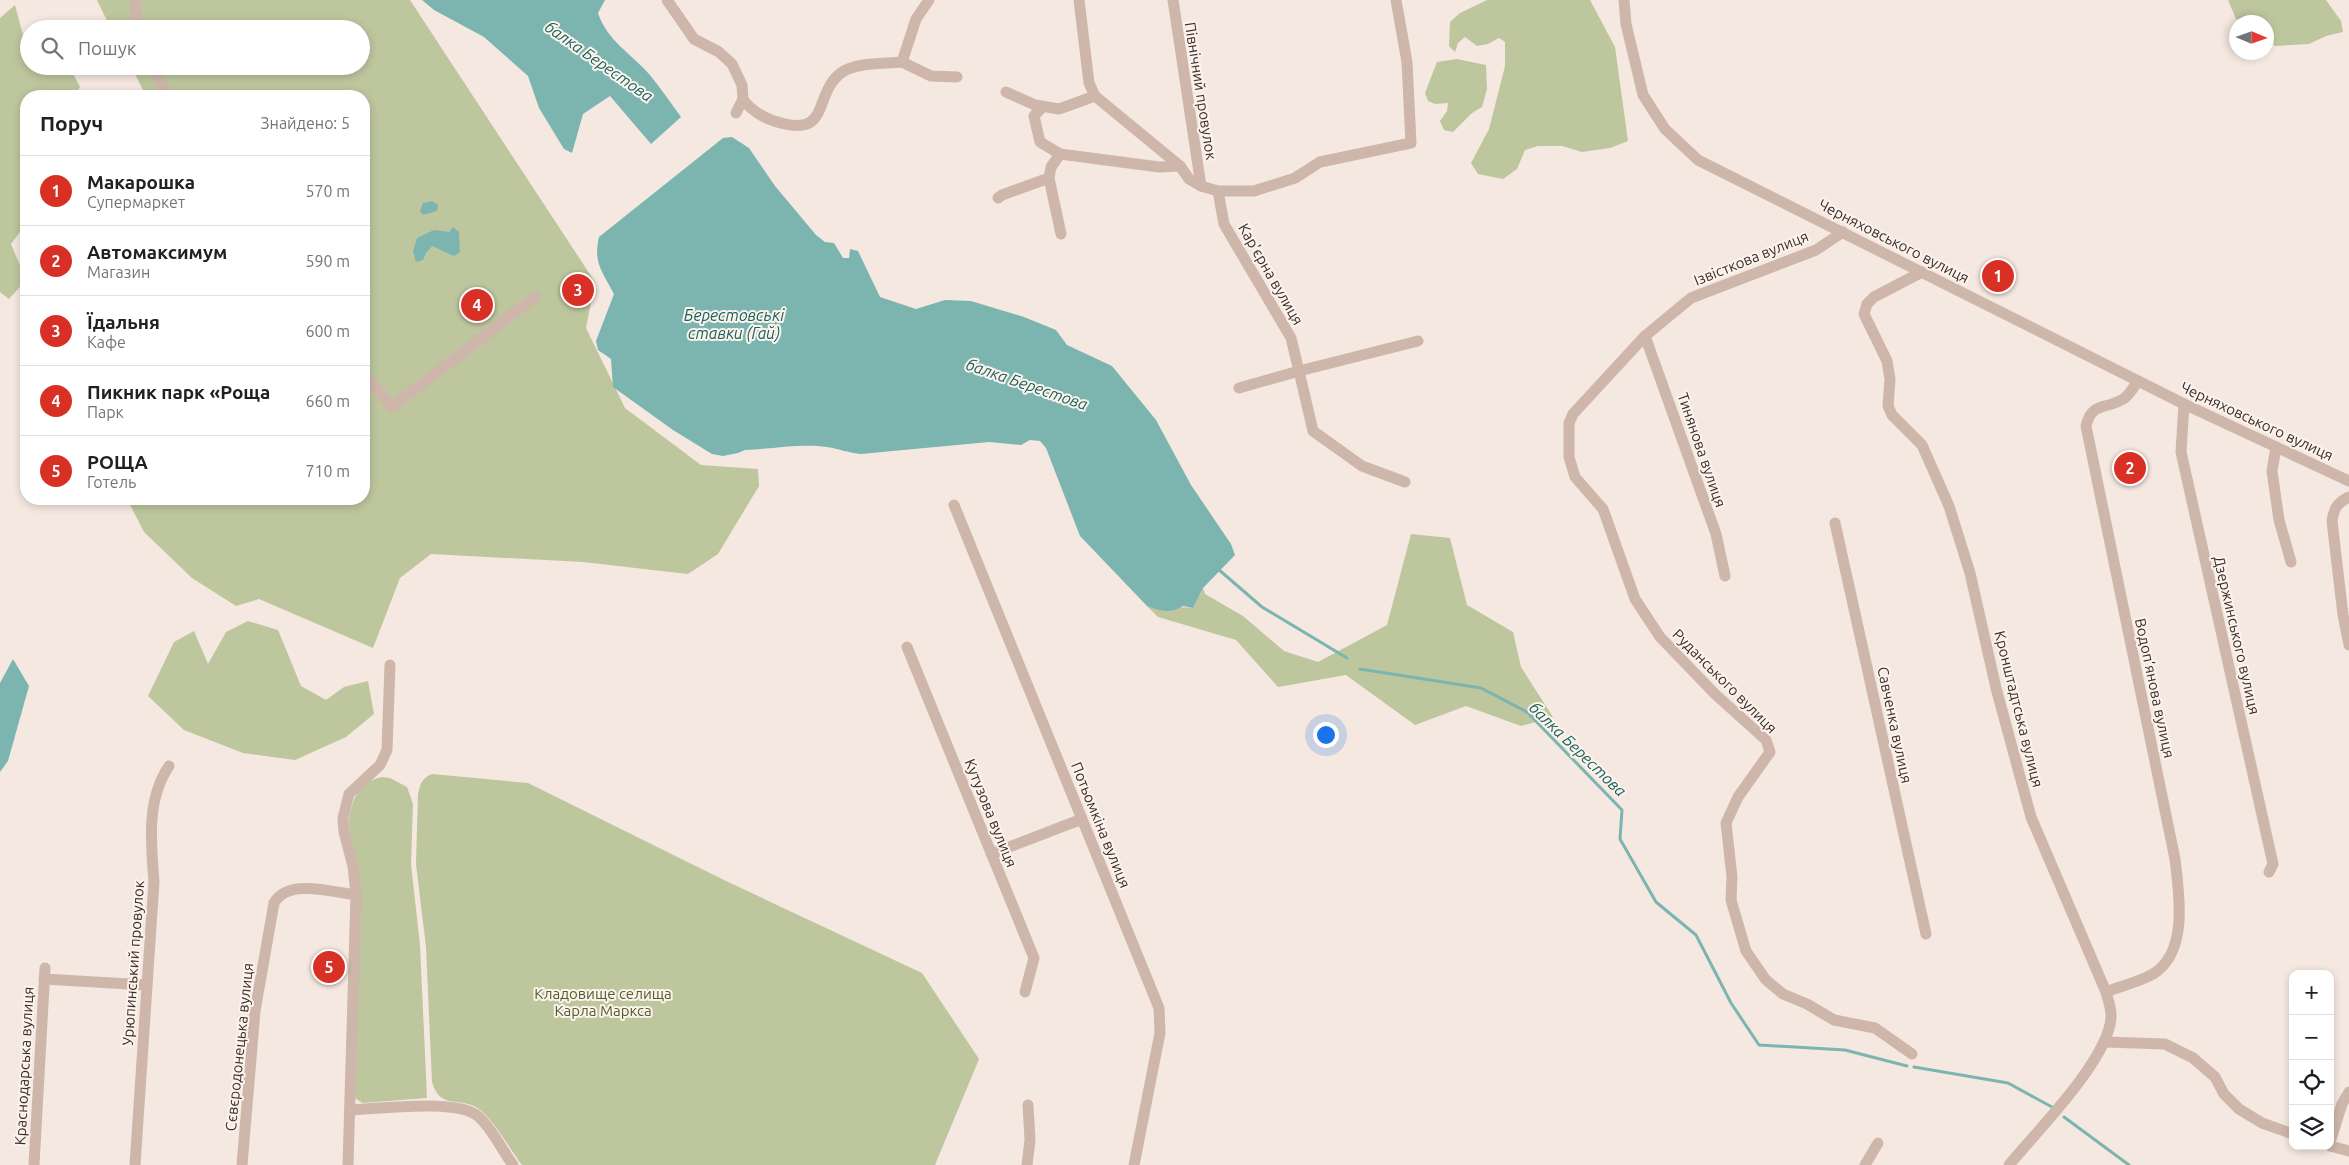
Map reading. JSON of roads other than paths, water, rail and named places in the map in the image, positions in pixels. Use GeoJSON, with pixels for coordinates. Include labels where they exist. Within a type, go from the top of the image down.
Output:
{"type":"FeatureCollection","features":[{"type":"Feature","properties":{"kind":"street"},"geometry":{"type":"LineString","coordinates":[[135,0],[137,20]]}},
{"type":"Feature","properties":{"kind":"street"},"geometry":{"type":"LineString","coordinates":[[667,0],[694,39],[719,52],[732,64],[742,85],[743,99],[747,105],[770,120],[794,128],[809,124],[817,114],[832,84],[841,72],[856,67],[902,62],[931,76],[957,77]]}},
{"type":"Feature","properties":{"kind":"street"},"geometry":{"type":"LineString","coordinates":[[902,62],[916,19],[929,0]]}},
{"type":"Feature","properties":{"kind":"street"},"geometry":{"type":"LineString","coordinates":[[1079,0],[1089,83],[1095,96],[1180,166],[1189,180],[1218,191],[1254,191],[1295,178],[1320,162],[1411,143],[1407,62],[1396,0]]}},
{"type":"Feature","properties":{"kind":"street","name":"Північний провулок"},"geometry":{"type":"LineString","coordinates":[[1173,0],[1201,186]]}},
{"type":"Feature","properties":{"kind":"street","name":"Черняховського вулиця"},"geometry":{"type":"LineString","coordinates":[[1622,2],[1643,95],[1665,129],[1698,160],[2184,404],[2349,481]]}},
{"type":"Feature","properties":{"kind":"street"},"geometry":{"type":"LineString","coordinates":[[156,75],[166,90]]}},
{"type":"Feature","properties":{"kind":"street"},"geometry":{"type":"LineString","coordinates":[[1006,92],[1042,107],[1059,109],[1095,96]]}},
{"type":"Feature","properties":{"kind":"street"},"geometry":{"type":"LineString","coordinates":[[736,113],[743,99]]}},
{"type":"Feature","properties":{"kind":"street"},"geometry":{"type":"LineString","coordinates":[[1042,107],[1034,116],[1040,142],[1060,154],[1159,168],[1180,166]]}},
{"type":"Feature","properties":{"kind":"street"},"geometry":{"type":"LineString","coordinates":[[1060,154],[1051,167],[1049,178],[1061,234]]}},
{"type":"Feature","properties":{"kind":"street"},"geometry":{"type":"LineString","coordinates":[[998,198],[1049,178]]}},
{"type":"Feature","properties":{"kind":"street","name":"Кар'єрна вулиця"},"geometry":{"type":"LineString","coordinates":[[1218,191],[1224,224],[1291,338],[1313,431],[1362,466],[1405,482]]}},
{"type":"Feature","properties":{"kind":"street","name":"Iзвiсткова вулиця"},"geometry":{"type":"LineString","coordinates":[[1569,424],[1573,414],[1646,336],[1691,298],[1816,250],[1843,232]]}},
{"type":"Feature","properties":{"kind":"street","name":"Кронштадтська вулиця"},"geometry":{"type":"LineString","coordinates":[[1922,272],[1874,298],[1867,304],[1864,314],[1887,361],[1890,379],[1888,406],[1892,415],[1922,445],[1949,506],[1970,573],[1996,688],[2031,817],[2106,992],[2112,1017],[2106,1042],[2078,1082],[2009,1165]]}},
{"type":"Feature","properties":{"kind":"street"},"geometry":{"type":"LineString","coordinates":[[370,381],[392,407],[535,297]]}},
{"type":"Feature","properties":{"kind":"street","name":"Тинянова вулиця"},"geometry":{"type":"LineString","coordinates":[[1646,336],[1716,534],[1725,576]]}},
{"type":"Feature","properties":{"kind":"street"},"geometry":{"type":"LineString","coordinates":[[1239,388],[1418,341]]}},
{"type":"Feature","properties":{"kind":"street","name":"Водоп’янова вулиця"},"geometry":{"type":"LineString","coordinates":[[2106,992],[2154,973],[2172,954],[2181,913],[2175,859],[2086,426],[2089,414],[2096,408],[2124,399],[2138,380]]}},
{"type":"Feature","properties":{"kind":"street","name":"Дзержинського вулиця"},"geometry":{"type":"LineString","coordinates":[[2184,404],[2181,452],[2273,864],[2269,872]]}},
{"type":"Feature","properties":{"kind":"street","name":"Руданського вулиця"},"geometry":{"type":"LineString","coordinates":[[1569,424],[1569,457],[1576,477],[1606,517],[1635,599],[1660,638],[1715,694],[1766,740],[1770,752],[1738,797],[1726,823],[1731,900],[1746,951],[1766,980],[1783,994],[1807,1004],[1834,1020],[1875,1028],[1912,1054]]}},
{"type":"Feature","properties":{"kind":"street"},"geometry":{"type":"LineString","coordinates":[[2276,447],[2272,470],[2279,520],[2291,562]]}},
{"type":"Feature","properties":{"kind":"street"},"geometry":{"type":"LineString","coordinates":[[2349,497],[2340,501],[2334,509],[2332,520],[2343,615],[2349,645]]}},
{"type":"Feature","properties":{"kind":"street","name":"Потьомкіна вулиця"},"geometry":{"type":"LineString","coordinates":[[954,505],[1158,1008],[1160,1033],[1134,1165]]}},
{"type":"Feature","properties":{"kind":"street","name":"Савченка вулиця"},"geometry":{"type":"LineString","coordinates":[[1836,523],[1926,934]]}},
{"type":"Feature","properties":{"kind":"street","name":"Кутузова вулиця"},"geometry":{"type":"LineString","coordinates":[[906,647],[1034,958],[1025,992]]}},
{"type":"Feature","properties":{"kind":"street"},"geometry":{"type":"LineString","coordinates":[[348,1165],[356,895],[354,866],[344,832],[343,818],[349,794],[380,765],[387,750],[390,666]]}},
{"type":"Feature","properties":{"kind":"street","name":"Урюпинський провулок"},"geometry":{"type":"LineString","coordinates":[[135,1165],[154,882],[150,840],[152,812],[159,786],[169,766]]}},
{"type":"Feature","properties":{"kind":"street"},"geometry":{"type":"LineString","coordinates":[[991,854],[1082,819]]}},
{"type":"Feature","properties":{"kind":"street","name":"Сєвєродонецька вулиця"},"geometry":{"type":"LineString","coordinates":[[242,1165],[255,1011],[274,903],[283,893],[296,887],[356,895]]}},
{"type":"Feature","properties":{"kind":"street","name":"Краснодарська вулиця"},"geometry":{"type":"LineString","coordinates":[[34,1165],[44,973],[146,985]]}},
{"type":"Feature","properties":{"kind":"street"},"geometry":{"type":"LineString","coordinates":[[2106,1042],[2165,1044],[2172,1047],[2193,1058],[2215,1077],[2224,1094],[2239,1109],[2262,1124],[2289,1133]]}},
{"type":"Feature","properties":{"kind":"street"},"geometry":{"type":"LineString","coordinates":[[2334,1131],[2342,1104],[2349,1092]]}},
{"type":"Feature","properties":{"kind":"street"},"geometry":{"type":"LineString","coordinates":[[1027,1165],[1030,1140],[1028,1105]]}},
{"type":"Feature","properties":{"kind":"street"},"geometry":{"type":"LineString","coordinates":[[350,1110],[430,1106],[461,1108],[480,1118],[513,1165]]}},
{"type":"Feature","properties":{"kind":"street"},"geometry":{"type":"LineString","coordinates":[[1865,1165],[1878,1143]]}},
{"type":"Feature","properties":{"kind":"street"},"geometry":{"type":"LineString","coordinates":[[2334,1145],[2349,1150]]}},
{"type":"Feature","properties":{"kind":"water"},"geometry":{"type":"Polygon","coordinates":[[[422,0],[605,0],[598,13],[607,32],[650,75],[681,117],[651,144],[610,96],[583,114],[572,153],[564,149],[539,108],[528,76],[484,37],[434,10],[422,0]]]}},
{"type":"Feature","properties":{"kind":"water","name":"Берестовські ставки (Гай)"},"geometry":{"type":"Polygon","coordinates":[[[732,137],[749,148],[775,186],[816,235],[825,242],[834,243],[843,258],[849,258],[850,249],[858,251],[880,297],[916,309],[945,300],[971,301],[1024,317],[1056,330],[1067,345],[1112,366],[1156,420],[1191,485],[1231,544],[1235,555],[1203,588],[1193,608],[1183,606],[1179,609],[1165,611],[1147,606],[1080,536],[1046,448],[1040,441],[1030,440],[1021,445],[989,442],[861,454],[827,447],[796,446],[745,450],[723,456],[712,454],[673,430],[613,387],[611,359],[598,350],[596,341],[614,294],[602,273],[598,260],[597,246],[599,237],[723,138],[732,137]]]}},
{"type":"Feature","properties":{"kind":"water"},"geometry":{"type":"Polygon","coordinates":[[[432,201],[438,205],[437,211],[423,215],[420,211],[423,203],[432,201]]]}},
{"type":"Feature","properties":{"kind":"water"},"geometry":{"type":"Polygon","coordinates":[[[453,227],[459,232],[460,252],[454,256],[432,246],[423,260],[416,262],[413,251],[417,238],[434,230],[449,232],[453,227]]]}},
{"type":"Feature","properties":{"kind":"water"},"geometry":{"type":"Polygon","coordinates":[[[13,659],[29,686],[8,761],[0,772],[0,683],[13,659]]]}},
{"type":"Feature","properties":{"kind":"waterway","name":"балка Берестова"},"geometry":{"type":"LineString","coordinates":[[1218,569],[1262,607],[1347,658]]}},
{"type":"Feature","properties":{"kind":"waterway","name":"балка Берестова"},"geometry":{"type":"LineString","coordinates":[[1360,669],[1481,688],[1527,712],[1622,810],[1620,839],[1656,902],[1696,935],[1731,1003],[1759,1045],[1845,1050],[1907,1066]]}},
{"type":"Feature","properties":{"kind":"waterway","name":"балка Берестова"},"geometry":{"type":"LineString","coordinates":[[1914,1067],[2008,1083],[2052,1107]]}},
{"type":"Feature","properties":{"kind":"waterway","name":"балка Берестова"},"geometry":{"type":"LineString","coordinates":[[2064,1117],[2129,1165]]}},
{"type":"Feature","properties":{"kind":"place","name":"Макарошка"},"geometry":{"type":"Point","coordinates":[1998,276]}},
{"type":"Feature","properties":{"kind":"place","name":"Їдальня"},"geometry":{"type":"Point","coordinates":[578,290]}},
{"type":"Feature","properties":{"kind":"place","name":"Пикник парк «Роща"},"geometry":{"type":"Point","coordinates":[477,305]}},
{"type":"Feature","properties":{"kind":"place","name":"Автомаксимум"},"geometry":{"type":"Point","coordinates":[2130,468]}},
{"type":"Feature","properties":{"kind":"place","name":"РОЩА"},"geometry":{"type":"Point","coordinates":[329,967]}},
{"type":"Feature","properties":{"kind":"park label","name":"Кладовище селища Карла Маркса"},"geometry":{"type":"Point","coordinates":[603,1002]}}]}
